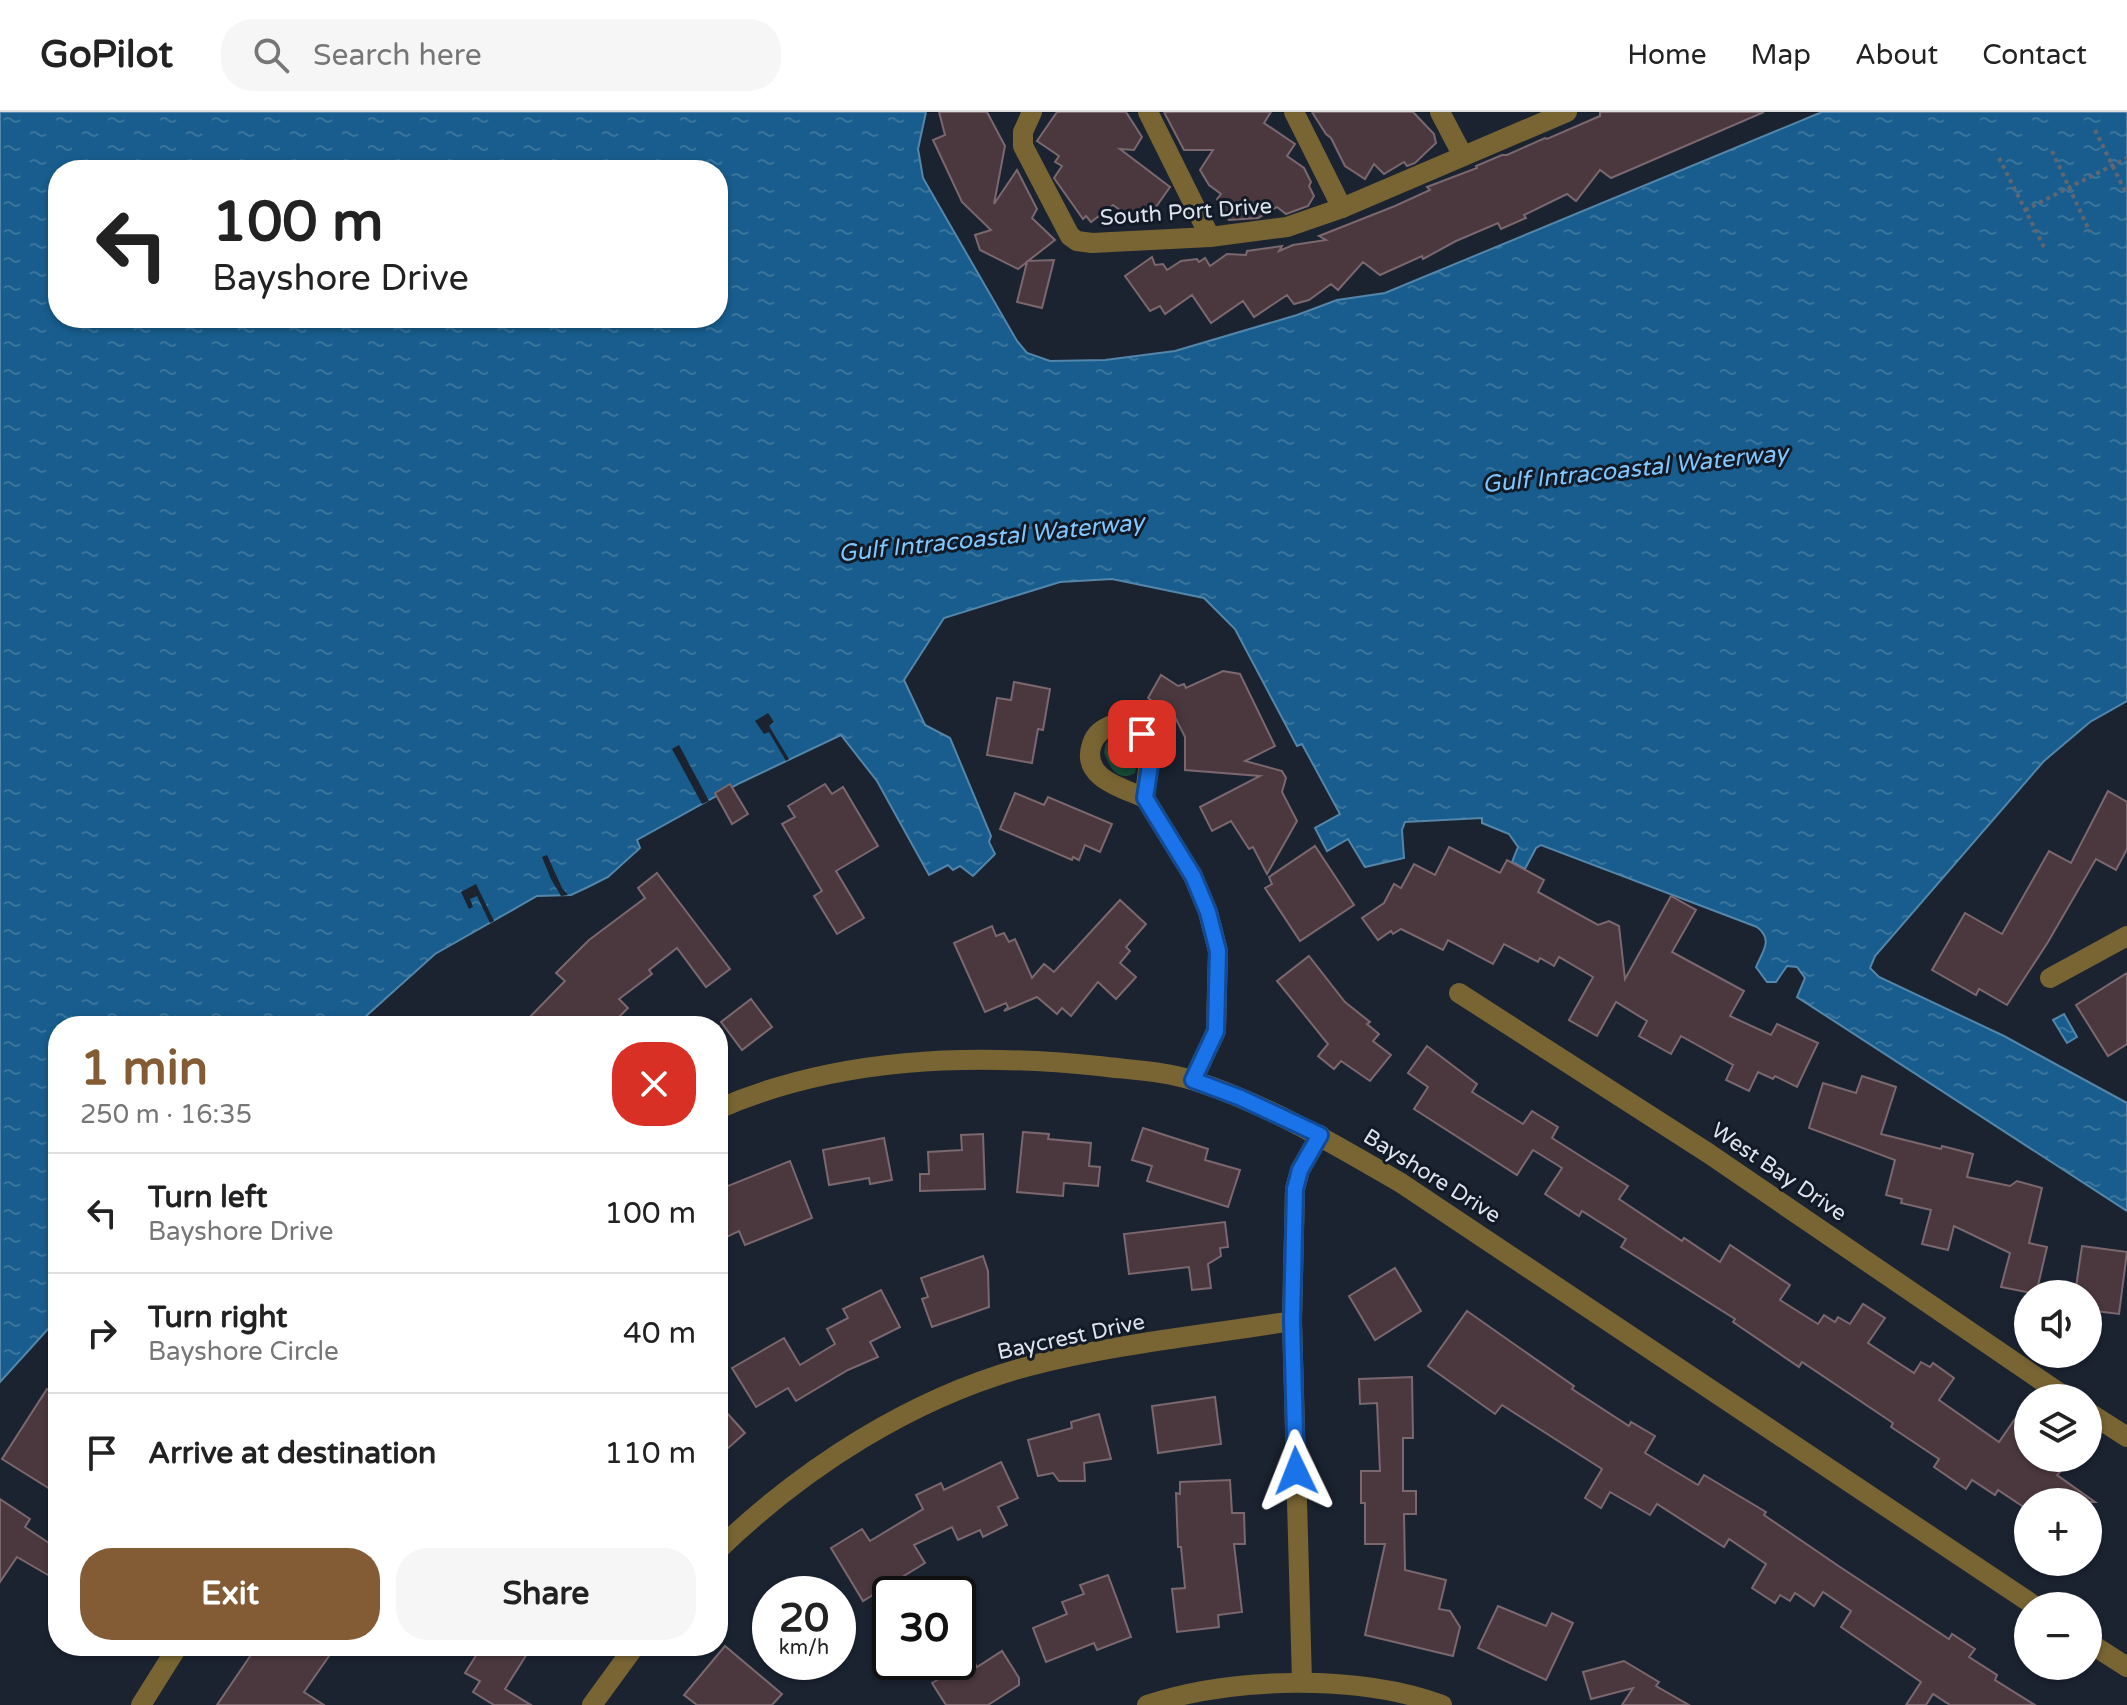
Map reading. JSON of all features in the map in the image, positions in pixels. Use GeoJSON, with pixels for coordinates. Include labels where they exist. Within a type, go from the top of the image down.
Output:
{"type":"FeatureCollection","features":[{"type":"Feature","properties":{"kind":"street","name":"South Port Drive"},"geometry":{"type":"LineString","coordinates":[[1032,112],[1023,132],[1025,152],[1066,230],[1077,241],[1092,243],[1210,237],[1287,227],[1342,208],[1567,112]]}},
{"type":"Feature","properties":{"kind":"street"},"geometry":{"type":"LineString","coordinates":[[1148,112],[1210,237]]}},
{"type":"Feature","properties":{"kind":"street"},"geometry":{"type":"LineString","coordinates":[[1294,112],[1342,208]]}},
{"type":"Feature","properties":{"kind":"street"},"geometry":{"type":"LineString","coordinates":[[1440,112],[1463,156]]}},
{"type":"Feature","properties":{"kind":"street"},"geometry":{"type":"LineString","coordinates":[[1145,798],[1193,876],[1208,912],[1218,951],[1216,1031],[1193,1080]]}},
{"type":"Feature","properties":{"kind":"street"},"geometry":{"type":"LineString","coordinates":[[2050,978],[2127,936]]}},
{"type":"Feature","properties":{"kind":"street","name":"West Bay Drive"},"geometry":{"type":"LineString","coordinates":[[1459,993],[1708,1153],[2046,1384]]}},
{"type":"Feature","properties":{"kind":"street","name":"Bayshore Drive"},"geometry":{"type":"LineString","coordinates":[[728,1105],[812,1077],[920,1061],[1065,1063],[1159,1073],[1193,1080],[1253,1103],[1320,1135],[1401,1183],[2014,1592]]}},
{"type":"Feature","properties":{"kind":"street"},"geometry":{"type":"LineString","coordinates":[[1302,1681],[1292,1321],[1295,1189],[1300,1170],[1320,1135]]}},
{"type":"Feature","properties":{"kind":"street","name":"Baycrest Drive"},"geometry":{"type":"LineString","coordinates":[[728,1541],[778,1498],[860,1440],[924,1406],[984,1381],[1075,1356],[1292,1321]]}},
{"type":"Feature","properties":{"kind":"street"},"geometry":{"type":"LineString","coordinates":[[2102,1421],[2127,1437]]}},
{"type":"Feature","properties":{"kind":"street"},"geometry":{"type":"LineString","coordinates":[[2102,1651],[2127,1667]]}},
{"type":"Feature","properties":{"kind":"street"},"geometry":{"type":"LineString","coordinates":[[141,1705],[172,1656]]}},
{"type":"Feature","properties":{"kind":"street"},"geometry":{"type":"LineString","coordinates":[[592,1705],[628,1656]]}},
{"type":"Feature","properties":{"kind":"street"},"geometry":{"type":"LineString","coordinates":[[1147,1705],[1213,1691],[1302,1681],[1367,1688],[1442,1705]]}},
{"type":"Feature","properties":{"kind":"path"},"geometry":{"type":"LineString","coordinates":[[2095,130],[2127,195]]}},
{"type":"Feature","properties":{"kind":"path"},"geometry":{"type":"LineString","coordinates":[[2052,151],[2090,232]]}},
{"type":"Feature","properties":{"kind":"path"},"geometry":{"type":"LineString","coordinates":[[1999,158],[2044,247]]}},
{"type":"Feature","properties":{"kind":"path"},"geometry":{"type":"LineString","coordinates":[[2025,210],[2127,158]]}},
{"type":"Feature","properties":{"kind":"green space"},"geometry":{"type":"Polygon","coordinates":[[[1118,737],[1130,744],[1137,763],[1135,773],[1129,776],[1115,772],[1104,752],[1106,743],[1118,737]]]}},
{"type":"Feature","properties":{"kind":"water","name":"Gulf Intracoastal Waterway"},"geometry":{"type":"Polygon","coordinates":[[[0,112],[926,112],[918,149],[923,178],[1017,341],[1027,353],[1050,361],[1105,360],[1175,351],[1337,300],[1385,293],[1822,112],[2127,112],[2127,701],[2090,722],[2044,761],[1875,956],[1870,968],[1879,977],[2004,1036],[2127,1103],[2127,1211],[1797,997],[1805,978],[1797,967],[1787,966],[1776,982],[1767,982],[1756,967],[1766,941],[1757,927],[1541,845],[1536,848],[1525,869],[1512,862],[1518,847],[1509,834],[1482,823],[1482,818],[1405,822],[1402,830],[1404,858],[1365,867],[1348,839],[1327,851],[1315,828],[1340,814],[1302,744],[1297,746],[1235,629],[1204,598],[1112,579],[1060,582],[944,618],[904,680],[925,725],[950,738],[991,836],[989,842],[995,854],[973,876],[960,866],[953,870],[948,865],[929,875],[877,781],[841,735],[740,783],[637,840],[640,848],[608,877],[571,895],[537,896],[435,954],[366,1016],[48,1016],[48,1329],[0,1382],[0,112]]]}},
{"type":"Feature","properties":{"kind":"water"},"geometry":{"type":"Polygon","coordinates":[[[2064,1014],[2077,1037],[2067,1043],[2053,1020],[2064,1014]]]}},
{"type":"Feature","properties":{"kind":"pier"},"geometry":{"type":"Polygon","coordinates":[[[768,713],[774,722],[769,726],[789,759],[786,761],[769,732],[764,734],[755,721],[768,713]]]}},
{"type":"Feature","properties":{"kind":"pier"},"geometry":{"type":"Polygon","coordinates":[[[679,745],[709,801],[702,804],[672,749],[679,745]]]}},
{"type":"Feature","properties":{"kind":"pier"},"geometry":{"type":"Polygon","coordinates":[[[547,855],[568,895],[561,896],[551,879],[542,857],[547,855]]]}},
{"type":"Feature","properties":{"kind":"pier"},"geometry":{"type":"Polygon","coordinates":[[[476,884],[494,921],[490,923],[477,896],[470,899],[473,907],[469,909],[461,892],[476,884]]]}},
{"type":"Feature","properties":{"kind":"building"},"geometry":{"type":"Polygon","coordinates":[[[939,112],[987,112],[1005,146],[994,204],[1017,170],[1037,209],[1032,218],[1055,240],[1028,261],[1054,260],[1042,308],[1017,302],[1027,262],[1018,269],[980,250],[975,235],[991,230],[962,202],[933,140],[945,135],[939,112]]]}},
{"type":"Feature","properties":{"kind":"building"},"geometry":{"type":"Polygon","coordinates":[[[1057,112],[1126,112],[1142,137],[1134,150],[1120,149],[1170,187],[1146,221],[1135,221],[1113,205],[1091,222],[1086,216],[1083,219],[1054,178],[1062,166],[1055,162],[1059,156],[1037,141],[1057,112]]]}},
{"type":"Feature","properties":{"kind":"building"},"geometry":{"type":"Polygon","coordinates":[[[1164,112],[1271,112],[1264,123],[1295,144],[1287,156],[1304,168],[1311,182],[1309,186],[1314,196],[1308,206],[1286,214],[1277,207],[1258,218],[1229,220],[1217,199],[1221,194],[1209,185],[1200,170],[1213,150],[1184,150],[1164,112]]]}},
{"type":"Feature","properties":{"kind":"building"},"geometry":{"type":"Polygon","coordinates":[[[1312,112],[1413,112],[1434,134],[1436,143],[1415,163],[1407,166],[1404,162],[1384,174],[1374,164],[1365,179],[1345,166],[1331,138],[1312,112]]]}},
{"type":"Feature","properties":{"kind":"building"},"geometry":{"type":"Polygon","coordinates":[[[1600,112],[1764,112],[1611,178],[1600,170],[1576,201],[1567,194],[1501,229],[1498,223],[1423,259],[1422,256],[1380,275],[1363,262],[1338,290],[1331,284],[1309,300],[1294,304],[1287,295],[1254,317],[1243,301],[1211,323],[1192,295],[1165,314],[1160,306],[1150,311],[1125,276],[1152,257],[1155,265],[1163,264],[1167,270],[1181,261],[1197,259],[1199,262],[1205,258],[1210,266],[1227,254],[1246,255],[1247,251],[1282,246],[1279,251],[1293,245],[1326,240],[1319,236],[1395,206],[1430,190],[1427,187],[1476,166],[1600,116],[1600,112]]]}},
{"type":"Feature","properties":{"kind":"building"},"geometry":{"type":"Polygon","coordinates":[[[1223,671],[1240,674],[1275,746],[1245,761],[1282,771],[1286,778],[1282,792],[1297,821],[1267,874],[1253,847],[1249,849],[1231,821],[1212,831],[1200,807],[1260,776],[1185,770],[1185,737],[1175,717],[1148,698],[1161,675],[1178,686],[1184,684],[1186,688],[1223,671]]]}},
{"type":"Feature","properties":{"kind":"building"},"geometry":{"type":"Polygon","coordinates":[[[1014,682],[1050,689],[1043,730],[1038,729],[1032,763],[987,755],[997,698],[1011,700],[1014,682]]]}},
{"type":"Feature","properties":{"kind":"building"},"geometry":{"type":"Polygon","coordinates":[[[730,784],[748,814],[732,824],[715,793],[730,784]]]}},
{"type":"Feature","properties":{"kind":"building"},"geometry":{"type":"Polygon","coordinates":[[[825,784],[832,794],[843,787],[878,846],[836,871],[864,918],[837,934],[814,896],[822,891],[782,824],[795,817],[788,806],[825,784]]]}},
{"type":"Feature","properties":{"kind":"building"},"geometry":{"type":"Polygon","coordinates":[[[2108,791],[2127,802],[2127,849],[2116,870],[2096,859],[2007,1005],[1979,989],[1976,995],[1932,970],[1965,913],[2002,934],[2049,851],[2071,863],[2108,791]]]}},
{"type":"Feature","properties":{"kind":"building"},"geometry":{"type":"Polygon","coordinates":[[[1015,793],[1044,805],[1048,797],[1112,824],[1100,852],[1085,845],[1079,860],[1073,857],[1072,860],[1000,829],[1015,793]]]}},
{"type":"Feature","properties":{"kind":"building"},"geometry":{"type":"Polygon","coordinates":[[[1315,846],[1354,905],[1300,941],[1265,888],[1272,884],[1269,877],[1315,846]]]}},
{"type":"Feature","properties":{"kind":"building"},"geometry":{"type":"Polygon","coordinates":[[[1449,847],[1500,873],[1507,860],[1544,880],[1538,892],[1598,925],[1609,921],[1619,926],[1625,979],[1671,896],[1696,910],[1672,952],[1744,991],[1730,1016],[1771,1035],[1777,1024],[1818,1043],[1797,1087],[1758,1072],[1749,1091],[1726,1080],[1733,1065],[1681,1036],[1671,1054],[1639,1036],[1647,1021],[1616,1002],[1597,1036],[1569,1020],[1593,977],[1559,957],[1554,966],[1540,958],[1538,962],[1504,944],[1493,964],[1448,940],[1443,950],[1401,929],[1393,934],[1391,931],[1378,940],[1362,918],[1384,903],[1394,884],[1401,888],[1414,864],[1435,875],[1449,847]]]}},
{"type":"Feature","properties":{"kind":"building"},"geometry":{"type":"Polygon","coordinates":[[[657,873],[730,969],[706,987],[677,948],[649,970],[652,974],[619,999],[628,1008],[620,1016],[531,1016],[565,981],[556,973],[589,940],[645,898],[638,888],[657,873]]]}},
{"type":"Feature","properties":{"kind":"building"},"geometry":{"type":"Polygon","coordinates":[[[1120,900],[1146,924],[1126,947],[1130,951],[1120,963],[1136,977],[1116,999],[1098,982],[1071,1016],[1062,1008],[1057,1014],[1037,997],[1004,1011],[1008,1007],[1006,1003],[985,1012],[954,943],[992,926],[996,936],[1004,933],[1009,942],[1015,939],[1032,978],[1044,964],[1054,972],[1120,900]]]}},
{"type":"Feature","properties":{"kind":"building"},"geometry":{"type":"Polygon","coordinates":[[[1309,956],[1345,1002],[1370,1022],[1367,1024],[1379,1034],[1373,1041],[1391,1055],[1370,1081],[1341,1061],[1334,1069],[1318,1056],[1328,1044],[1277,981],[1309,956]]]}},
{"type":"Feature","properties":{"kind":"building"},"geometry":{"type":"Polygon","coordinates":[[[2127,973],[2127,1044],[2108,1056],[2076,1005],[2127,973]]]}},
{"type":"Feature","properties":{"kind":"building"},"geometry":{"type":"Polygon","coordinates":[[[751,999],[772,1027],[742,1050],[728,1031],[728,1017],[751,999]]]}},
{"type":"Feature","properties":{"kind":"building"},"geometry":{"type":"Polygon","coordinates":[[[1427,1046],[1477,1084],[1472,1092],[1523,1124],[1532,1111],[1558,1127],[1552,1138],[1628,1186],[1619,1199],[1682,1241],[1684,1238],[1720,1262],[1730,1245],[1790,1285],[1780,1300],[1818,1324],[1824,1315],[1835,1322],[1838,1317],[1850,1324],[1863,1304],[1885,1318],[1868,1343],[1914,1373],[1921,1362],[1930,1367],[1933,1363],[1954,1378],[1939,1400],[1999,1442],[2014,1420],[2014,1472],[2060,1472],[2057,1475],[2075,1488],[2014,1488],[2014,1501],[1998,1490],[1995,1495],[1972,1480],[1966,1489],[1934,1467],[1939,1459],[1891,1427],[1893,1423],[1802,1362],[1799,1367],[1733,1322],[1735,1319],[1621,1247],[1626,1239],[1582,1211],[1579,1216],[1545,1194],[1562,1168],[1533,1150],[1517,1175],[1414,1109],[1428,1087],[1408,1073],[1427,1046]]]}},
{"type":"Feature","properties":{"kind":"building"},"geometry":{"type":"Polygon","coordinates":[[[1862,1076],[1896,1087],[1881,1134],[1973,1154],[1967,1177],[2010,1186],[2017,1181],[2042,1188],[2029,1243],[2047,1247],[2039,1280],[2014,1280],[2014,1290],[2001,1287],[2010,1253],[1954,1226],[1948,1250],[1922,1244],[1931,1210],[1901,1203],[1902,1199],[1886,1195],[1895,1160],[1809,1128],[1823,1083],[1856,1093],[1862,1076]]]}},
{"type":"Feature","properties":{"kind":"building"},"geometry":{"type":"Polygon","coordinates":[[[1143,1128],[1208,1149],[1205,1160],[1240,1170],[1228,1207],[1147,1181],[1152,1166],[1132,1160],[1143,1128]]]}},
{"type":"Feature","properties":{"kind":"building"},"geometry":{"type":"Polygon","coordinates":[[[1023,1132],[1049,1134],[1048,1139],[1091,1143],[1089,1166],[1100,1167],[1098,1186],[1064,1183],[1063,1196],[1017,1192],[1023,1132]]]}},
{"type":"Feature","properties":{"kind":"building"},"geometry":{"type":"Polygon","coordinates":[[[983,1134],[985,1189],[920,1191],[920,1174],[929,1174],[928,1152],[962,1150],[961,1135],[983,1134]]]}},
{"type":"Feature","properties":{"kind":"building"},"geometry":{"type":"Polygon","coordinates":[[[884,1138],[892,1180],[870,1184],[869,1178],[829,1185],[823,1150],[884,1138]]]}},
{"type":"Feature","properties":{"kind":"building"},"geometry":{"type":"Polygon","coordinates":[[[790,1161],[812,1218],[745,1245],[739,1231],[728,1236],[728,1186],[790,1161]]]}},
{"type":"Feature","properties":{"kind":"building"},"geometry":{"type":"Polygon","coordinates":[[[1225,1222],[1228,1247],[1220,1248],[1221,1256],[1208,1264],[1211,1288],[1192,1290],[1189,1267],[1129,1274],[1124,1234],[1225,1222]]]}},
{"type":"Feature","properties":{"kind":"building"},"geometry":{"type":"Polygon","coordinates":[[[2082,1246],[2127,1252],[2119,1314],[2102,1312],[2102,1280],[2077,1280],[2082,1246]]]}},
{"type":"Feature","properties":{"kind":"building"},"geometry":{"type":"Polygon","coordinates":[[[983,1256],[988,1271],[989,1307],[932,1327],[922,1299],[928,1297],[921,1278],[983,1256]]]}},
{"type":"Feature","properties":{"kind":"building"},"geometry":{"type":"Polygon","coordinates":[[[1395,1268],[1421,1311],[1375,1340],[1349,1296],[1395,1268]]]}},
{"type":"Feature","properties":{"kind":"building"},"geometry":{"type":"Polygon","coordinates":[[[881,1290],[900,1327],[870,1342],[878,1357],[848,1370],[796,1401],[788,1388],[756,1407],[732,1368],[784,1338],[800,1365],[835,1344],[827,1329],[848,1318],[843,1309],[881,1290]]]}},
{"type":"Feature","properties":{"kind":"building"},"geometry":{"type":"Polygon","coordinates":[[[1467,1311],[1574,1386],[1572,1389],[1629,1426],[1631,1422],[1655,1436],[1645,1453],[1698,1485],[1704,1475],[1766,1512],[1764,1515],[1949,1639],[1952,1634],[1975,1649],[1969,1657],[1997,1675],[1995,1680],[2035,1705],[1950,1705],[1933,1694],[1926,1705],[1906,1705],[1921,1682],[1841,1627],[1851,1611],[1823,1592],[1814,1606],[1795,1593],[1790,1601],[1780,1595],[1775,1603],[1752,1588],[1766,1564],[1729,1539],[1724,1547],[1657,1504],[1650,1515],[1610,1492],[1601,1508],[1585,1498],[1602,1469],[1502,1405],[1495,1414],[1428,1366],[1467,1311]]]}},
{"type":"Feature","properties":{"kind":"building"},"geometry":{"type":"Polygon","coordinates":[[[1412,1377],[1413,1438],[1403,1438],[1403,1491],[1416,1491],[1416,1514],[1404,1514],[1405,1570],[1446,1580],[1439,1609],[1450,1611],[1460,1627],[1453,1656],[1365,1635],[1385,1544],[1365,1544],[1361,1471],[1380,1471],[1377,1403],[1360,1404],[1359,1379],[1412,1377]]]}},
{"type":"Feature","properties":{"kind":"building"},"geometry":{"type":"Polygon","coordinates":[[[47,1389],[48,1390],[48,1488],[2,1459],[47,1389]]]}},
{"type":"Feature","properties":{"kind":"building"},"geometry":{"type":"Polygon","coordinates":[[[1215,1397],[1221,1444],[1158,1453],[1152,1406],[1215,1397]]]}},
{"type":"Feature","properties":{"kind":"building"},"geometry":{"type":"Polygon","coordinates":[[[728,1414],[745,1433],[728,1448],[728,1414]]]}},
{"type":"Feature","properties":{"kind":"building"},"geometry":{"type":"Polygon","coordinates":[[[1099,1414],[1111,1459],[1084,1463],[1085,1481],[1059,1481],[1053,1473],[1038,1476],[1028,1440],[1072,1428],[1071,1422],[1099,1414]]]}},
{"type":"Feature","properties":{"kind":"building"},"geometry":{"type":"Polygon","coordinates":[[[1001,1462],[1018,1498],[998,1507],[1007,1525],[983,1537],[980,1530],[958,1540],[952,1527],[914,1545],[925,1563],[904,1576],[872,1576],[872,1595],[863,1601],[856,1589],[856,1576],[848,1576],[831,1548],[862,1529],[870,1541],[923,1509],[916,1495],[941,1483],[944,1490],[1001,1462]]]}},
{"type":"Feature","properties":{"kind":"building"},"geometry":{"type":"Polygon","coordinates":[[[1230,1480],[1232,1513],[1244,1513],[1245,1544],[1234,1544],[1242,1612],[1218,1615],[1219,1627],[1177,1632],[1172,1589],[1185,1588],[1181,1547],[1178,1547],[1176,1493],[1180,1494],[1180,1482],[1230,1480]]]}},
{"type":"Feature","properties":{"kind":"building"},"geometry":{"type":"Polygon","coordinates":[[[0,1499],[30,1519],[25,1527],[48,1542],[48,1575],[17,1557],[0,1582],[0,1499]]]}},
{"type":"Feature","properties":{"kind":"building"},"geometry":{"type":"Polygon","coordinates":[[[1108,1575],[1131,1637],[1097,1650],[1094,1643],[1046,1662],[1033,1628],[1067,1614],[1062,1602],[1084,1594],[1080,1585],[1108,1575]]]}},
{"type":"Feature","properties":{"kind":"building"},"geometry":{"type":"Polygon","coordinates":[[[1498,1606],[1546,1626],[1552,1613],[1573,1623],[1546,1680],[1478,1648],[1498,1606]]]}},
{"type":"Feature","properties":{"kind":"building"},"geometry":{"type":"Polygon","coordinates":[[[728,1649],[752,1669],[752,1680],[765,1680],[782,1694],[772,1705],[697,1705],[684,1695],[717,1656],[728,1656],[728,1649]]]}},
{"type":"Feature","properties":{"kind":"building"},"geometry":{"type":"Polygon","coordinates":[[[1002,1651],[1019,1678],[1019,1685],[988,1705],[946,1705],[932,1683],[937,1680],[976,1680],[976,1665],[1002,1651]]]}},
{"type":"Feature","properties":{"kind":"building"},"geometry":{"type":"Polygon","coordinates":[[[250,1656],[329,1656],[304,1692],[324,1705],[217,1705],[250,1656]]]}},
{"type":"Feature","properties":{"kind":"building"},"geometry":{"type":"Polygon","coordinates":[[[476,1656],[526,1656],[505,1689],[531,1705],[494,1705],[473,1692],[480,1681],[465,1673],[476,1656]]]}},
{"type":"Feature","properties":{"kind":"building"},"geometry":{"type":"Polygon","coordinates":[[[1624,1661],[1659,1682],[1656,1686],[1689,1705],[1622,1705],[1633,1688],[1591,1699],[1583,1672],[1624,1661]]]}},
{"type":"Feature","properties":{"kind":"route"},"geometry":{"type":"LineString","coordinates":[[1142,734],[1151,758],[1145,798],[1172,837],[1193,876],[1212,923],[1218,951],[1216,1031],[1193,1080],[1241,1098],[1320,1135],[1300,1170],[1295,1189],[1292,1321],[1296,1471]]}}]}
